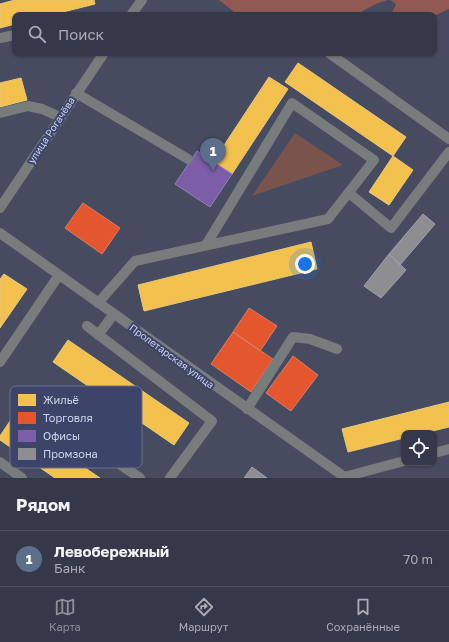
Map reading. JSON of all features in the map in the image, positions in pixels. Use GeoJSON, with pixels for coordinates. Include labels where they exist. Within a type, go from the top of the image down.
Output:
{"type":"FeatureCollection","features":[{"type":"Feature","properties":{"kind":"street"},"geometry":{"type":"LineString","coordinates":[[133,12],[142,0]]}},
{"type":"Feature","properties":{"kind":"street"},"geometry":{"type":"LineString","coordinates":[[0,38],[12,36]]}},
{"type":"Feature","properties":{"kind":"street","name":"улица Рогачёва"},"geometry":{"type":"LineString","coordinates":[[0,208],[102,56]]}},
{"type":"Feature","properties":{"kind":"street"},"geometry":{"type":"LineString","coordinates":[[333,56],[449,139]]}},
{"type":"Feature","properties":{"kind":"street"},"geometry":{"type":"LineString","coordinates":[[76,93],[188,159]]}},
{"type":"Feature","properties":{"kind":"street"},"geometry":{"type":"LineString","coordinates":[[98,303],[135,261],[328,219],[374,160],[292,103],[206,245]]}},
{"type":"Feature","properties":{"kind":"street"},"geometry":{"type":"LineString","coordinates":[[0,113],[28,106],[42,109],[60,117]]}},
{"type":"Feature","properties":{"kind":"street"},"geometry":{"type":"LineString","coordinates":[[348,193],[392,228],[449,152]]}},
{"type":"Feature","properties":{"kind":"street","name":"Пролетарская улица"},"geometry":{"type":"LineString","coordinates":[[0,233],[345,478]]}},
{"type":"Feature","properties":{"kind":"street"},"geometry":{"type":"LineString","coordinates":[[0,362],[59,275]]}},
{"type":"Feature","properties":{"kind":"street"},"geometry":{"type":"LineString","coordinates":[[98,335],[114,314]]}},
{"type":"Feature","properties":{"kind":"street"},"geometry":{"type":"LineString","coordinates":[[87,326],[212,421],[170,478]]}},
{"type":"Feature","properties":{"kind":"street"},"geometry":{"type":"LineString","coordinates":[[247,409],[293,337],[310,339],[337,349]]}},
{"type":"Feature","properties":{"kind":"street"},"geometry":{"type":"LineString","coordinates":[[437,452],[449,449]]}},
{"type":"Feature","properties":{"kind":"street"},"geometry":{"type":"LineString","coordinates":[[0,462],[22,478]]}},
{"type":"Feature","properties":{"kind":"street"},"geometry":{"type":"LineString","coordinates":[[345,478],[401,462]]}},
{"type":"Feature","properties":{"kind":"street"},"geometry":{"type":"LineString","coordinates":[[125,468],[140,478]]}},
{"type":"Feature","properties":{"kind":"shaded area"},"geometry":{"type":"Polygon","coordinates":[[[219,0],[388,0],[378,3],[361,12],[234,12],[219,0]]]}},
{"type":"Feature","properties":{"kind":"shaded area"},"geometry":{"type":"Polygon","coordinates":[[[390,0],[449,0],[449,9],[437,15],[437,12],[392,12],[396,4],[390,0]]]}},
{"type":"Feature","properties":{"kind":"shaded area"},"geometry":{"type":"Polygon","coordinates":[[[295,133],[343,165],[252,196],[295,133]]]}},
{"type":"Feature","properties":{"kind":"building: Жильё"},"geometry":{"type":"Polygon","coordinates":[[[15,0],[94,0],[95,4],[63,12],[12,12],[12,25],[0,28],[0,4],[15,0]]]}},
{"type":"Feature","properties":{"kind":"building: Жильё"},"geometry":{"type":"Polygon","coordinates":[[[298,63],[406,137],[393,156],[285,82],[298,63]]]}},
{"type":"Feature","properties":{"kind":"building: Жильё"},"geometry":{"type":"Polygon","coordinates":[[[269,77],[288,89],[232,174],[213,162],[269,77]]]}},
{"type":"Feature","properties":{"kind":"building: Жильё"},"geometry":{"type":"Polygon","coordinates":[[[21,78],[27,100],[0,107],[0,83],[21,78]]]}},
{"type":"Feature","properties":{"kind":"building: Жильё"},"geometry":{"type":"Polygon","coordinates":[[[393,156],[413,170],[389,205],[369,192],[393,156]]]}},
{"type":"Feature","properties":{"kind":"building: Жильё"},"geometry":{"type":"Polygon","coordinates":[[[311,242],[317,269],[144,311],[138,285],[311,242]]]}},
{"type":"Feature","properties":{"kind":"building: Жильё"},"geometry":{"type":"Polygon","coordinates":[[[4,274],[27,289],[0,328],[0,279],[4,274]]]}},
{"type":"Feature","properties":{"kind":"building: Жильё"},"geometry":{"type":"Polygon","coordinates":[[[68,340],[135,386],[88,386],[53,362],[68,340]]]}},
{"type":"Feature","properties":{"kind":"building: Жильё"},"geometry":{"type":"Polygon","coordinates":[[[142,391],[189,423],[174,445],[142,423],[142,391]]]}},
{"type":"Feature","properties":{"kind":"building: Жильё"},"geometry":{"type":"Polygon","coordinates":[[[449,402],[449,427],[436,430],[401,430],[401,439],[348,452],[342,429],[449,402]]]}},
{"type":"Feature","properties":{"kind":"building: Жильё"},"geometry":{"type":"Polygon","coordinates":[[[10,421],[10,447],[0,440],[0,436],[10,421]]]}},
{"type":"Feature","properties":{"kind":"building: Жильё"},"geometry":{"type":"Polygon","coordinates":[[[41,468],[85,468],[100,478],[55,478],[41,468]]]}},
{"type":"Feature","properties":{"kind":"building: Торговля"},"geometry":{"type":"Polygon","coordinates":[[[83,203],[120,228],[102,254],[65,228],[83,203]]]}},
{"type":"Feature","properties":{"kind":"building: Торговля"},"geometry":{"type":"Polygon","coordinates":[[[249,308],[277,326],[260,351],[233,332],[249,308]]]}},
{"type":"Feature","properties":{"kind":"building: Торговля"},"geometry":{"type":"Polygon","coordinates":[[[233,332],[273,359],[251,392],[211,364],[233,332]]]}},
{"type":"Feature","properties":{"kind":"building: Торговля"},"geometry":{"type":"Polygon","coordinates":[[[293,356],[318,375],[291,411],[266,393],[293,356]]]}},
{"type":"Feature","properties":{"kind":"building: Офисы"},"geometry":{"type":"Polygon","coordinates":[[[197,151],[232,174],[210,207],[175,184],[197,151]]]}},
{"type":"Feature","properties":{"kind":"building: Промзона"},"geometry":{"type":"Polygon","coordinates":[[[423,214],[435,224],[400,265],[389,254],[423,214]]]}},
{"type":"Feature","properties":{"kind":"building: Промзона"},"geometry":{"type":"Polygon","coordinates":[[[389,254],[406,270],[381,298],[364,286],[389,254]]]}},
{"type":"Feature","properties":{"kind":"building: Промзона"},"geometry":{"type":"Polygon","coordinates":[[[252,467],[267,478],[244,478],[252,467]]]}},
{"type":"Feature","properties":{"kind":"place","name":"Левобережный"},"geometry":{"type":"Point","coordinates":[213,171]}}]}
